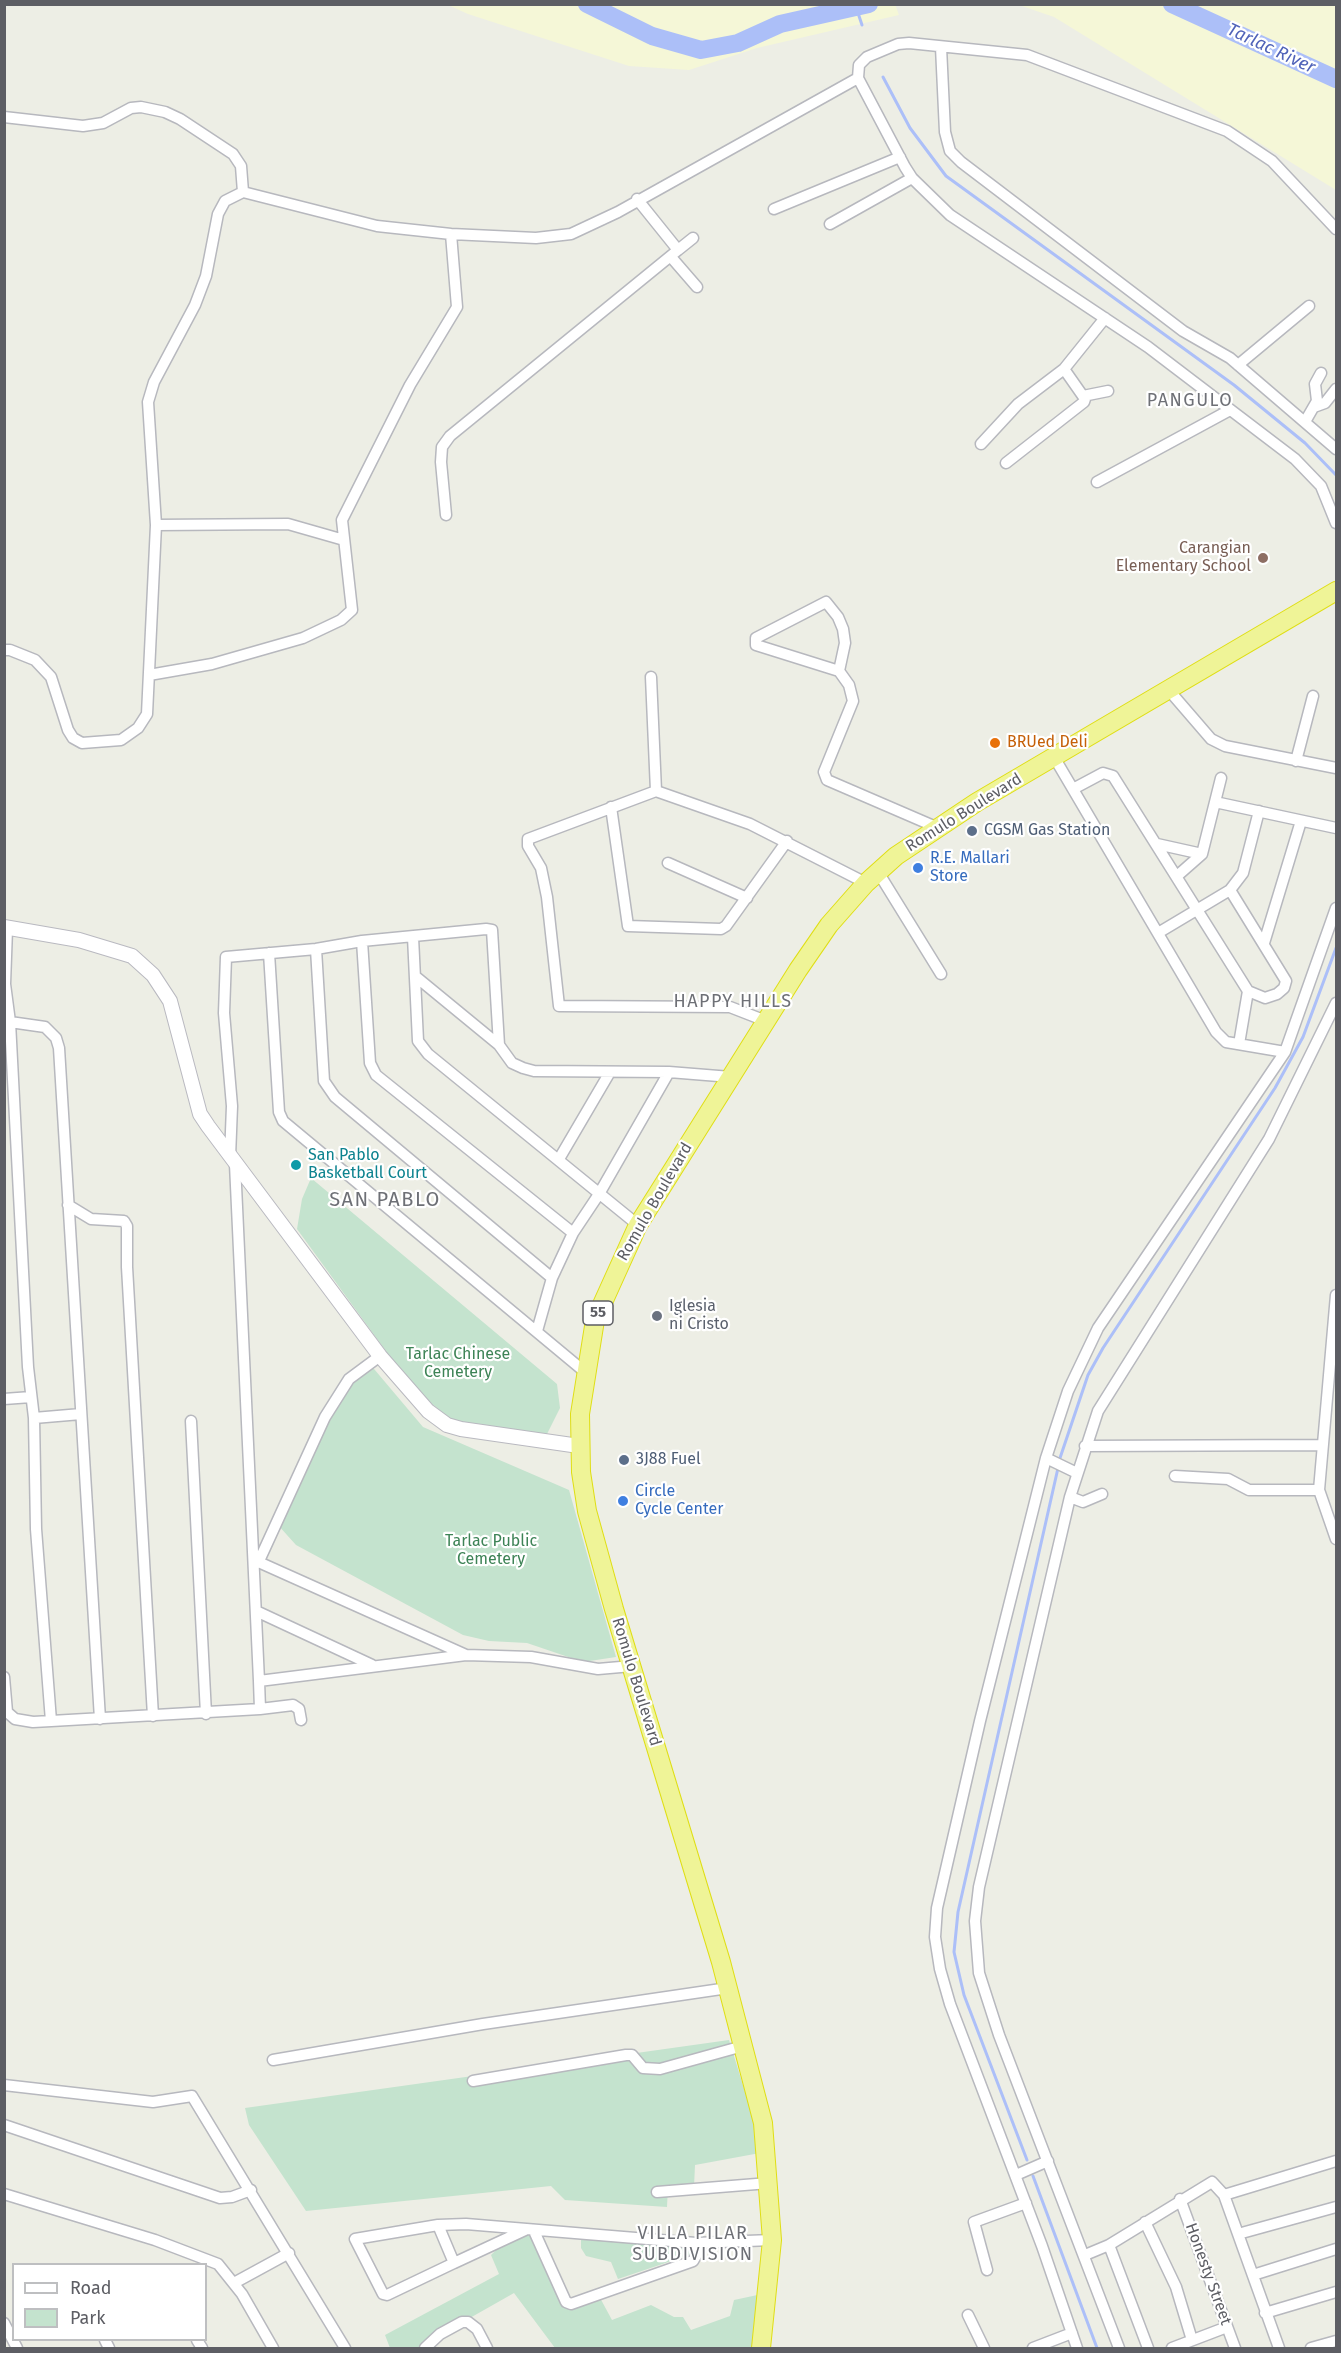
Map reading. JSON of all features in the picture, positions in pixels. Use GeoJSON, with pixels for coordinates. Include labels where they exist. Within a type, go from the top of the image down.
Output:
{"type":"FeatureCollection","features":[{"type":"Feature","properties":{"kind":"highway","name":"Romulo Boulevard"},"geometry":{"type":"LineString","coordinates":[[761,2349],[772,2240],[764,2123],[728,1988],[587,1511],[579,1446],[585,1372],[595,1320],[638,1225],[829,925],[872,878],[936,827],[1167,688],[1336,591]]}},
{"type":"Feature","properties":{"kind":"street"},"geometry":{"type":"LineString","coordinates":[[1336,229],[1272,161],[1227,131],[1027,55],[898,44],[867,57],[859,65],[858,78],[912,178],[950,215],[1105,318],[1295,459],[1321,486],[1336,523]]}},
{"type":"Feature","properties":{"kind":"street"},"geometry":{"type":"LineString","coordinates":[[941,47],[945,132],[950,151],[976,176],[1183,331],[1238,365],[1306,420],[1336,448]]}},
{"type":"Feature","properties":{"kind":"street"},"geometry":{"type":"LineString","coordinates":[[4,651],[10,650],[35,660],[51,677],[68,730],[73,738],[82,743],[121,740],[138,728],[147,714],[156,525],[148,402],[154,382],[195,305],[206,276],[218,214],[225,201],[243,192],[377,226],[451,234],[536,238],[571,234],[618,212],[858,78]]}},
{"type":"Feature","properties":{"kind":"street"},"geometry":{"type":"LineString","coordinates":[[4,117],[83,126],[103,123],[131,108],[141,107],[165,112],[180,119],[233,154],[241,166],[243,192]]}},
{"type":"Feature","properties":{"kind":"street"},"geometry":{"type":"LineString","coordinates":[[774,209],[900,157]]}},
{"type":"Feature","properties":{"kind":"street"},"geometry":{"type":"LineString","coordinates":[[830,224],[912,178]]}},
{"type":"Feature","properties":{"kind":"street"},"geometry":{"type":"LineString","coordinates":[[638,199],[697,288]]}},
{"type":"Feature","properties":{"kind":"street"},"geometry":{"type":"LineString","coordinates":[[149,675],[212,664],[303,638],[341,620],[352,610],[342,520],[410,385],[458,307],[451,234]]}},
{"type":"Feature","properties":{"kind":"street"},"geometry":{"type":"LineString","coordinates":[[446,514],[441,462],[442,447],[450,436],[693,238]]}},
{"type":"Feature","properties":{"kind":"street"},"geometry":{"type":"LineString","coordinates":[[1238,365],[1309,306]]}},
{"type":"Feature","properties":{"kind":"street"},"geometry":{"type":"LineString","coordinates":[[981,444],[1018,404],[1064,369],[1105,318]]}},
{"type":"Feature","properties":{"kind":"street"},"geometry":{"type":"LineString","coordinates":[[1006,463],[1084,402],[1083,396],[1064,369]]}},
{"type":"Feature","properties":{"kind":"street"},"geometry":{"type":"LineString","coordinates":[[1306,420],[1318,398],[1316,381],[1322,373]]}},
{"type":"Feature","properties":{"kind":"street"},"geometry":{"type":"LineString","coordinates":[[1314,407],[1325,403],[1336,389]]}},
{"type":"Feature","properties":{"kind":"street"},"geometry":{"type":"LineString","coordinates":[[1083,396],[1108,391]]}},
{"type":"Feature","properties":{"kind":"street"},"geometry":{"type":"LineString","coordinates":[[1097,482],[1230,410]]}},
{"type":"Feature","properties":{"kind":"street"},"geometry":{"type":"LineString","coordinates":[[156,525],[288,524],[344,540]]}},
{"type":"Feature","properties":{"kind":"street"},"geometry":{"type":"LineString","coordinates":[[839,671],[845,643],[843,629],[838,617],[826,602],[756,638],[756,645],[839,671],[849,685],[853,701],[824,777],[826,780],[936,827]]}},
{"type":"Feature","properties":{"kind":"street"},"geometry":{"type":"LineString","coordinates":[[651,677],[657,791]]}},
{"type":"Feature","properties":{"kind":"street"},"geometry":{"type":"LineString","coordinates":[[1167,688],[1211,739],[1238,750],[1336,768]]}},
{"type":"Feature","properties":{"kind":"street"},"geometry":{"type":"LineString","coordinates":[[1296,761],[1313,696]]}},
{"type":"Feature","properties":{"kind":"street"},"geometry":{"type":"LineString","coordinates":[[1054,757],[1216,1032],[1227,1042],[1285,1052]]}},
{"type":"Feature","properties":{"kind":"street"},"geometry":{"type":"LineString","coordinates":[[1073,789],[1103,773],[1113,776],[1248,991],[1265,998],[1277,994],[1284,988],[1286,981],[1230,890]]}},
{"type":"Feature","properties":{"kind":"street"},"geometry":{"type":"LineString","coordinates":[[1177,876],[1202,854],[1221,778]]}},
{"type":"Feature","properties":{"kind":"street"},"geometry":{"type":"LineString","coordinates":[[766,1021],[730,1007],[559,1006],[547,897],[541,868],[528,846],[528,839],[657,791],[750,824],[872,878],[941,974]]}},
{"type":"Feature","properties":{"kind":"street"},"geometry":{"type":"LineString","coordinates":[[1215,802],[1336,828]]}},
{"type":"Feature","properties":{"kind":"street"},"geometry":{"type":"LineString","coordinates":[[611,807],[628,926],[721,930],[747,898],[787,841]]}},
{"type":"Feature","properties":{"kind":"street"},"geometry":{"type":"LineString","coordinates":[[1158,933],[1230,890],[1243,873],[1259,811]]}},
{"type":"Feature","properties":{"kind":"street"},"geometry":{"type":"LineString","coordinates":[[1264,943],[1301,821]]}},
{"type":"Feature","properties":{"kind":"street"},"geometry":{"type":"LineString","coordinates":[[1157,844],[1202,854]]}},
{"type":"Feature","properties":{"kind":"street"},"geometry":{"type":"LineString","coordinates":[[668,863],[747,898]]}},
{"type":"Feature","properties":{"kind":"street"},"geometry":{"type":"LineString","coordinates":[[1077,2349],[1016,2175],[950,2004],[940,1969],[935,1937],[937,1908],[980,1721],[1046,1458],[1068,1391],[1098,1328],[1285,1052],[1336,908]]}},
{"type":"Feature","properties":{"kind":"street"},"geometry":{"type":"LineString","coordinates":[[51,1721],[36,1529],[34,1418],[10,1022],[5,984],[6,928],[79,940],[132,956],[153,975],[170,1001],[200,1114],[380,1356],[428,1411],[447,1425],[510,1438],[579,1446]]}},
{"type":"Feature","properties":{"kind":"street"},"geometry":{"type":"LineString","coordinates":[[260,1709],[256,1611],[257,1561],[233,1161],[232,1106],[224,1013],[226,957],[316,949],[362,941],[492,930],[499,1046]]}},
{"type":"Feature","properties":{"kind":"street"},"geometry":{"type":"LineString","coordinates":[[413,937],[418,1041],[428,1054],[638,1225]]}},
{"type":"Feature","properties":{"kind":"street"},"geometry":{"type":"LineString","coordinates":[[362,941],[370,1063],[376,1075],[573,1233]]}},
{"type":"Feature","properties":{"kind":"street"},"geometry":{"type":"LineString","coordinates":[[316,949],[324,1081],[335,1097],[552,1278]]}},
{"type":"Feature","properties":{"kind":"street"},"geometry":{"type":"LineString","coordinates":[[269,953],[279,1112],[283,1121],[585,1372]]}},
{"type":"Feature","properties":{"kind":"street"},"geometry":{"type":"LineString","coordinates":[[415,976],[499,1046],[512,1063],[534,1071],[669,1072],[731,1077]]}},
{"type":"Feature","properties":{"kind":"street"},"geometry":{"type":"LineString","coordinates":[[1239,1044],[1248,991]]}},
{"type":"Feature","properties":{"kind":"street"},"geometry":{"type":"LineString","coordinates":[[1119,2349],[999,2035],[979,1973],[975,1921],[979,1887],[1070,1497],[1098,1411],[1269,1139],[1336,1003]]}},
{"type":"Feature","properties":{"kind":"street"},"geometry":{"type":"LineString","coordinates":[[10,1022],[45,1027],[56,1038],[100,1719]]}},
{"type":"Feature","properties":{"kind":"street"},"geometry":{"type":"LineString","coordinates":[[559,1159],[610,1072]]}},
{"type":"Feature","properties":{"kind":"street"},"geometry":{"type":"LineString","coordinates":[[537,1331],[552,1278],[573,1233],[599,1194],[669,1072]]}},
{"type":"Feature","properties":{"kind":"street"},"geometry":{"type":"LineString","coordinates":[[68,1205],[91,1219],[124,1221],[127,1226],[153,1716]]}},
{"type":"Feature","properties":{"kind":"street"},"geometry":{"type":"LineString","coordinates":[[1336,1295],[1319,1490],[1336,1539]]}},
{"type":"Feature","properties":{"kind":"street"},"geometry":{"type":"LineString","coordinates":[[257,1561],[325,1417],[349,1379],[380,1356]]}},
{"type":"Feature","properties":{"kind":"street"},"geometry":{"type":"LineString","coordinates":[[4,1399],[31,1397]]}},
{"type":"Feature","properties":{"kind":"street"},"geometry":{"type":"LineString","coordinates":[[34,1418],[81,1414]]}},
{"type":"Feature","properties":{"kind":"street"},"geometry":{"type":"LineString","coordinates":[[190,1420],[206,1714]]}},
{"type":"Feature","properties":{"kind":"street"},"geometry":{"type":"LineString","coordinates":[[1085,1446],[1322,1444]]}},
{"type":"Feature","properties":{"kind":"street"},"geometry":{"type":"LineString","coordinates":[[1046,1458],[1077,1473]]}},
{"type":"Feature","properties":{"kind":"street"},"geometry":{"type":"LineString","coordinates":[[1175,1476],[1228,1479],[1249,1490],[1319,1490]]}},
{"type":"Feature","properties":{"kind":"street"},"geometry":{"type":"LineString","coordinates":[[1070,1497],[1083,1502],[1102,1494]]}},
{"type":"Feature","properties":{"kind":"street"},"geometry":{"type":"LineString","coordinates":[[257,1561],[466,1655]]}},
{"type":"Feature","properties":{"kind":"street"},"geometry":{"type":"LineString","coordinates":[[256,1611],[373,1665]]}},
{"type":"Feature","properties":{"kind":"street"},"geometry":{"type":"LineString","coordinates":[[259,1682],[373,1665],[466,1655],[531,1657],[598,1670],[632,1666]]}},
{"type":"Feature","properties":{"kind":"street"},"geometry":{"type":"LineString","coordinates":[[4,1677],[7,1712],[15,1719],[33,1722],[206,1714],[293,1705],[298,1709],[302,1720]]}},
{"type":"Feature","properties":{"kind":"street"},"geometry":{"type":"LineString","coordinates":[[273,2060],[483,2024],[728,1988]]}},
{"type":"Feature","properties":{"kind":"street"},"geometry":{"type":"LineString","coordinates":[[473,2081],[626,2055],[632,2055],[643,2068],[660,2069],[743,2046]]}},
{"type":"Feature","properties":{"kind":"street"},"geometry":{"type":"LineString","coordinates":[[4,2085],[153,2102],[192,2096],[345,2349]]}},
{"type":"Feature","properties":{"kind":"street"},"geometry":{"type":"LineString","coordinates":[[4,2125],[220,2198],[232,2197],[250,2190]]}},
{"type":"Feature","properties":{"kind":"street"},"geometry":{"type":"LineString","coordinates":[[1224,2195],[1336,2161]]}},
{"type":"Feature","properties":{"kind":"street"},"geometry":{"type":"LineString","coordinates":[[1016,2175],[1048,2162]]}},
{"type":"Feature","properties":{"kind":"street"},"geometry":{"type":"LineString","coordinates":[[1085,2255],[1109,2245],[1180,2199],[1212,2182],[1224,2195],[1279,2349]]}},
{"type":"Feature","properties":{"kind":"street"},"geometry":{"type":"LineString","coordinates":[[657,2192],[769,2183]]}},
{"type":"Feature","properties":{"kind":"street"},"geometry":{"type":"LineString","coordinates":[[4,2194],[154,2240],[219,2264],[234,2283],[273,2349]]}},
{"type":"Feature","properties":{"kind":"street","name":"Honesty Street"},"geometry":{"type":"LineString","coordinates":[[1180,2199],[1235,2349]]}},
{"type":"Feature","properties":{"kind":"street"},"geometry":{"type":"LineString","coordinates":[[987,2270],[974,2222],[1026,2203]]}},
{"type":"Feature","properties":{"kind":"street"},"geometry":{"type":"LineString","coordinates":[[1238,2235],[1336,2207]]}},
{"type":"Feature","properties":{"kind":"street"},"geometry":{"type":"LineString","coordinates":[[1145,2222],[1176,2287],[1192,2340]]}},
{"type":"Feature","properties":{"kind":"street"},"geometry":{"type":"LineString","coordinates":[[530,2230],[387,2295],[383,2294],[355,2241],[357,2237],[438,2225],[498,2225],[530,2230],[696,2242],[772,2240]]}},
{"type":"Feature","properties":{"kind":"street"},"geometry":{"type":"LineString","coordinates":[[438,2225],[454,2263]]}},
{"type":"Feature","properties":{"kind":"street"},"geometry":{"type":"LineString","coordinates":[[530,2230],[566,2302],[571,2304],[693,2261],[697,2254],[696,2242]]}},
{"type":"Feature","properties":{"kind":"street"},"geometry":{"type":"LineString","coordinates":[[1109,2245],[1148,2349]]}},
{"type":"Feature","properties":{"kind":"street"},"geometry":{"type":"LineString","coordinates":[[1252,2275],[1336,2249]]}},
{"type":"Feature","properties":{"kind":"street"},"geometry":{"type":"LineString","coordinates":[[234,2283],[289,2253]]}},
{"type":"Feature","properties":{"kind":"street"},"geometry":{"type":"LineString","coordinates":[[1265,2313],[1336,2292]]}},
{"type":"Feature","properties":{"kind":"street"},"geometry":{"type":"LineString","coordinates":[[968,2314],[984,2349]]}},
{"type":"Feature","properties":{"kind":"street"},"geometry":{"type":"LineString","coordinates":[[425,2349],[440,2334],[462,2322],[468,2322],[477,2329],[487,2349]]}},
{"type":"Feature","properties":{"kind":"street"},"geometry":{"type":"LineString","coordinates":[[4,2323],[12,2339]]}},
{"type":"Feature","properties":{"kind":"street"},"geometry":{"type":"LineString","coordinates":[[1172,2349],[1227,2327]]}},
{"type":"Feature","properties":{"kind":"street"},"geometry":{"type":"LineString","coordinates":[[1033,2349],[1072,2333]]}},
{"type":"Feature","properties":{"kind":"street"},"geometry":{"type":"LineString","coordinates":[[1311,2349],[1336,2341]]}},
{"type":"Feature","properties":{"kind":"green space","name":"Tarlac Chinese Cemetery"},"geometry":{"type":"Polygon","coordinates":[[[311,1178],[557,1384],[560,1408],[547,1434],[456,1424],[412,1387],[297,1229],[302,1199],[311,1178]]]}},
{"type":"Feature","properties":{"kind":"green space","name":"Tarlac Public Cemetery"},"geometry":{"type":"Polygon","coordinates":[[[369,1363],[423,1427],[569,1490],[616,1657],[583,1662],[527,1643],[489,1641],[463,1635],[296,1545],[278,1525],[351,1377],[369,1363]]]}},
{"type":"Feature","properties":{"kind":"green space"},"geometry":{"type":"Polygon","coordinates":[[[729,2040],[751,2111],[760,2153],[695,2165],[694,2187],[668,2187],[667,2207],[565,2200],[551,2186],[306,2211],[249,2125],[245,2108],[729,2040]]]}},
{"type":"Feature","properties":{"kind":"green space"},"geometry":{"type":"Polygon","coordinates":[[[528,2234],[533,2238],[570,2310],[599,2296],[612,2320],[651,2305],[674,2317],[683,2317],[691,2330],[730,2316],[734,2300],[762,2294],[752,2348],[555,2348],[514,2293],[417,2348],[390,2348],[385,2335],[499,2274],[491,2255],[503,2243],[528,2234]]]}},
{"type":"Feature","properties":{"kind":"green space"},"geometry":{"type":"Polygon","coordinates":[[[581,2238],[686,2246],[692,2254],[618,2279],[611,2262],[586,2256],[581,2248],[581,2238]]]}},
{"type":"Feature","properties":{"kind":"sand"},"geometry":{"type":"Polygon","coordinates":[[[895,4],[899,15],[757,48],[689,70],[629,66],[468,14],[448,5],[895,4]]]}},
{"type":"Feature","properties":{"kind":"sand"},"geometry":{"type":"Polygon","coordinates":[[[1019,5],[1336,5],[1336,190],[1054,17],[1019,5]]]}},
{"type":"Feature","properties":{"kind":"waterway","name":"Tarlac River"},"geometry":{"type":"LineString","coordinates":[[587,4],[652,36],[701,50],[738,43],[780,24],[869,4]]}},
{"type":"Feature","properties":{"kind":"waterway","name":"Tarlac River"},"geometry":{"type":"LineString","coordinates":[[1172,4],[1336,79]]}},
{"type":"Feature","properties":{"kind":"waterway"},"geometry":{"type":"LineString","coordinates":[[856,7],[862,25]]}},
{"type":"Feature","properties":{"kind":"waterway"},"geometry":{"type":"LineString","coordinates":[[883,77],[910,128],[946,176],[1234,385],[1305,443],[1336,475]]}},
{"type":"Feature","properties":{"kind":"waterway"},"geometry":{"type":"LineString","coordinates":[[1060,1458],[1088,1375],[1103,1348],[1275,1088],[1303,1037],[1336,948]]}},
{"type":"Feature","properties":{"kind":"waterway"},"geometry":{"type":"LineString","coordinates":[[1027,2160],[964,1995],[954,1952],[958,1912],[1058,1468]]}},
{"type":"Feature","properties":{"kind":"waterway"},"geometry":{"type":"LineString","coordinates":[[1033,2176],[1097,2348]]}},
{"type":"Feature","properties":{"kind":"place","name":"Carangian Elementary School"},"geometry":{"type":"Point","coordinates":[1263,558]}},
{"type":"Feature","properties":{"kind":"place","name":"BRUed Deli"},"geometry":{"type":"Point","coordinates":[995,743]}},
{"type":"Feature","properties":{"kind":"place","name":"CGSM Gas Station"},"geometry":{"type":"Point","coordinates":[972,831]}},
{"type":"Feature","properties":{"kind":"place","name":"R.E. Mallari Store"},"geometry":{"type":"Point","coordinates":[918,868]}},
{"type":"Feature","properties":{"kind":"place","name":"San Pablo Basketball Court"},"geometry":{"type":"Point","coordinates":[296,1165]}},
{"type":"Feature","properties":{"kind":"place","name":"Iglesia ni Cristo"},"geometry":{"type":"Point","coordinates":[657,1316]}},
{"type":"Feature","properties":{"kind":"place","name":"3J88 Fuel"},"geometry":{"type":"Point","coordinates":[624,1460]}},
{"type":"Feature","properties":{"kind":"place","name":"Circle Cycle Center"},"geometry":{"type":"Point","coordinates":[623,1501]}},
{"type":"Feature","properties":{"kind":"district","name":"PANGULO"},"geometry":{"type":"Point","coordinates":[1190,401]}},
{"type":"Feature","properties":{"kind":"district","name":"HAPPY HILLS"},"geometry":{"type":"Point","coordinates":[733,1002]}},
{"type":"Feature","properties":{"kind":"district","name":"SAN PABLO"},"geometry":{"type":"Point","coordinates":[385,1200]}},
{"type":"Feature","properties":{"kind":"district","name":"VILLA PILAR SUBDIVISION"},"geometry":{"type":"Point","coordinates":[693,2244]}}]}
